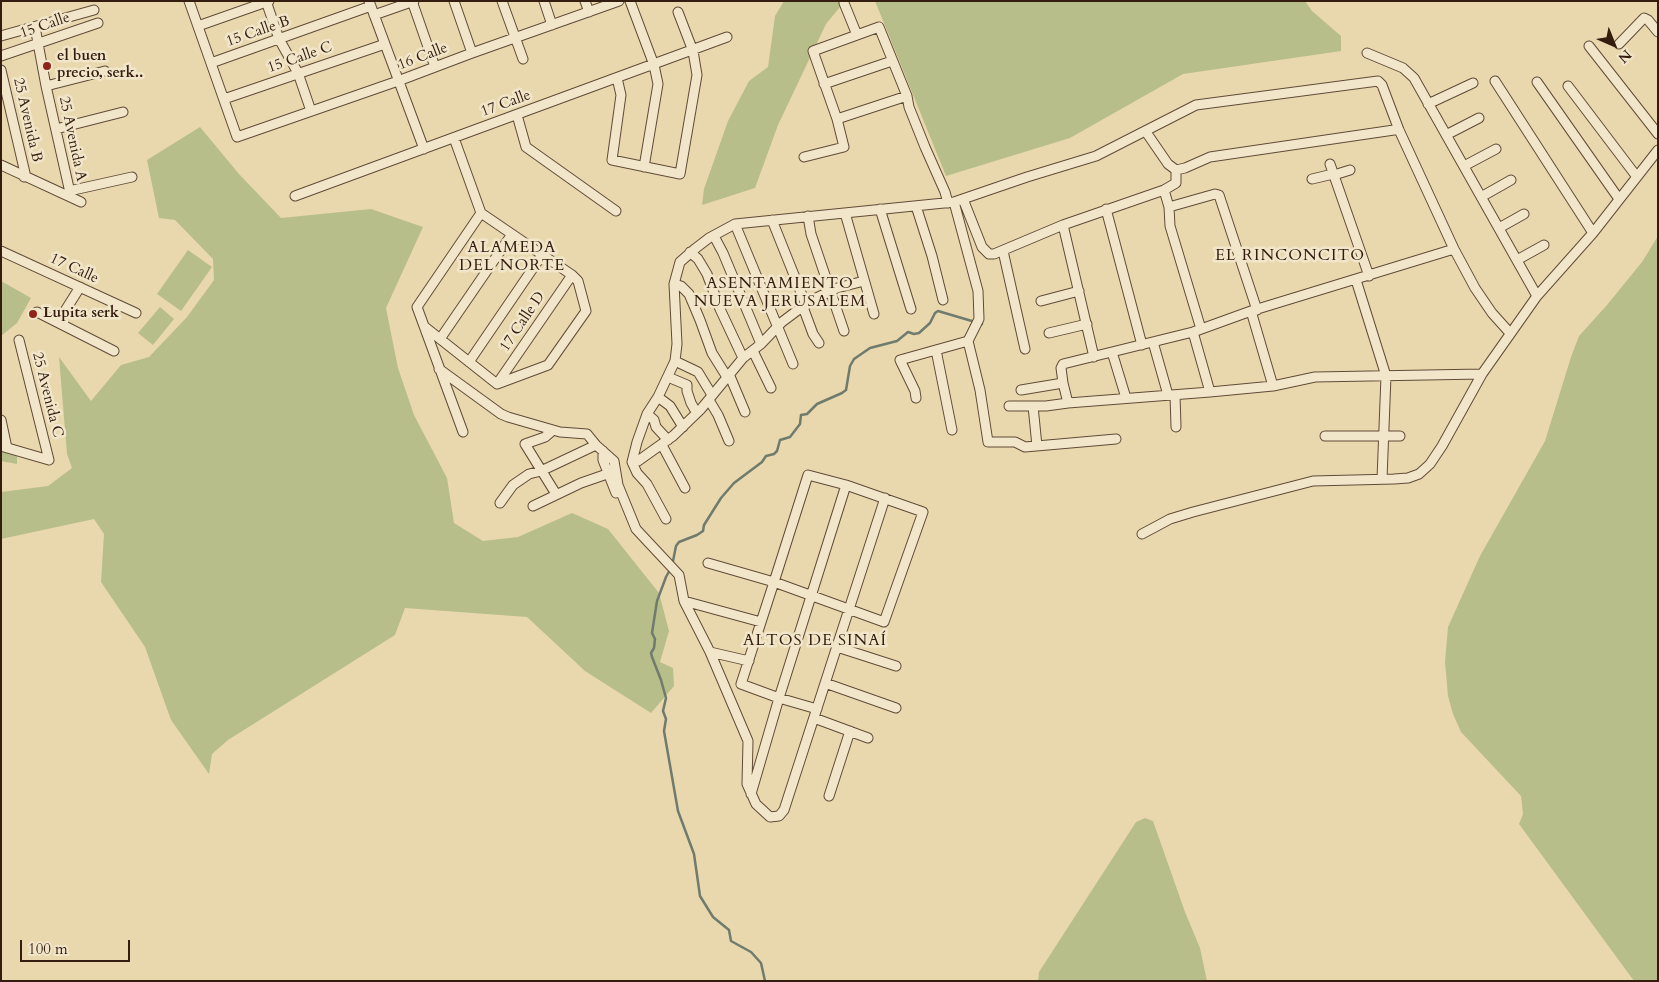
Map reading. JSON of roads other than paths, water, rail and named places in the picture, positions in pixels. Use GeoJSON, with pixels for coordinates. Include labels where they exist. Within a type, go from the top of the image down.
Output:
{"type":"FeatureCollection","features":[{"type":"Feature","properties":{"kind":"street"},"geometry":{"type":"LineString","coordinates":[[189,1],[224,99]]}},
{"type":"Feature","properties":{"kind":"street"},"geometry":{"type":"LineString","coordinates":[[374,15],[413,1],[435,67]]}},
{"type":"Feature","properties":{"kind":"street"},"geometry":{"type":"LineString","coordinates":[[454,1],[472,52]]}},
{"type":"Feature","properties":{"kind":"street"},"geometry":{"type":"LineString","coordinates":[[502,1],[523,59]]}},
{"type":"Feature","properties":{"kind":"street"},"geometry":{"type":"LineString","coordinates":[[544,1],[552,25]]}},
{"type":"Feature","properties":{"kind":"street"},"geometry":{"type":"LineString","coordinates":[[585,1],[589,12]]}},
{"type":"Feature","properties":{"kind":"street","name":"16 Calle"},"geometry":{"type":"LineString","coordinates":[[224,99],[237,137],[619,1]]}},
{"type":"Feature","properties":{"kind":"street"},"geometry":{"type":"LineString","coordinates":[[630,1],[654,65],[658,84],[644,168]]}},
{"type":"Feature","properties":{"kind":"street"},"geometry":{"type":"LineString","coordinates":[[198,26],[267,2],[279,39],[298,73],[311,110]]}},
{"type":"Feature","properties":{"kind":"street"},"geometry":{"type":"LineString","coordinates":[[844,3],[857,35]]}},
{"type":"Feature","properties":{"kind":"street"},"geometry":{"type":"LineString","coordinates":[[370,4],[424,149]]}},
{"type":"Feature","properties":{"kind":"street","name":"15 Calle B"},"geometry":{"type":"LineString","coordinates":[[211,63],[370,4]]}},
{"type":"Feature","properties":{"kind":"street","name":"15 Calle"},"geometry":{"type":"LineString","coordinates":[[1,36],[94,10]]}},
{"type":"Feature","properties":{"kind":"street"},"geometry":{"type":"LineString","coordinates":[[617,78],[622,95],[612,160],[680,174],[697,75],[693,51],[678,12]]}},
{"type":"Feature","properties":{"kind":"street"},"geometry":{"type":"LineString","coordinates":[[1618,44],[1644,18],[1658,32]]}},
{"type":"Feature","properties":{"kind":"street","name":"15 Calle"},"geometry":{"type":"LineString","coordinates":[[1,56],[98,23]]}},
{"type":"Feature","properties":{"kind":"street","name":"25 Avenida A"},"geometry":{"type":"LineString","coordinates":[[35,26],[70,194]]}},
{"type":"Feature","properties":{"kind":"street"},"geometry":{"type":"LineString","coordinates":[[804,157],[844,147],[837,119],[813,51],[879,28],[907,96],[925,148],[951,203],[978,291],[979,319],[968,341],[980,390],[988,442],[1015,442],[1025,447],[1116,438]]}},
{"type":"Feature","properties":{"kind":"street","name":"17 Calle"},"geometry":{"type":"LineString","coordinates":[[295,196],[727,37]]}},
{"type":"Feature","properties":{"kind":"street","name":"15 Calle C"},"geometry":{"type":"LineString","coordinates":[[224,99],[385,44]]}},
{"type":"Feature","properties":{"kind":"street"},"geometry":{"type":"LineString","coordinates":[[1588,46],[1658,134]]}},
{"type":"Feature","properties":{"kind":"street"},"geometry":{"type":"LineString","coordinates":[[1367,53],[1409,72],[1414,78],[1537,296]]}},
{"type":"Feature","properties":{"kind":"street"},"geometry":{"type":"LineString","coordinates":[[824,84],[892,61]]}},
{"type":"Feature","properties":{"kind":"street","name":"25 Avenida B"},"geometry":{"type":"LineString","coordinates":[[1,70],[25,173],[24,177]]}},
{"type":"Feature","properties":{"kind":"street"},"geometry":{"type":"LineString","coordinates":[[46,86],[105,71]]}},
{"type":"Feature","properties":{"kind":"street"},"geometry":{"type":"LineString","coordinates":[[666,520],[647,484],[637,472],[632,462],[647,414],[658,398],[675,361],[677,344],[674,284],[680,262],[690,252],[735,224],[951,203],[1027,177],[1087,160],[1146,132],[1196,105],[1378,81],[1382,85],[1398,130],[1454,249],[1475,288],[1496,319],[1510,333]]}},
{"type":"Feature","properties":{"kind":"street"},"geometry":{"type":"LineString","coordinates":[[1495,81],[1593,233]]}},
{"type":"Feature","properties":{"kind":"street"},"geometry":{"type":"LineString","coordinates":[[1537,82],[1620,199]]}},
{"type":"Feature","properties":{"kind":"street"},"geometry":{"type":"LineString","coordinates":[[1428,104],[1473,83]]}},
{"type":"Feature","properties":{"kind":"street"},"geometry":{"type":"LineString","coordinates":[[1568,86],[1636,177]]}},
{"type":"Feature","properties":{"kind":"street"},"geometry":{"type":"LineString","coordinates":[[837,119],[907,96]]}},
{"type":"Feature","properties":{"kind":"street"},"geometry":{"type":"LineString","coordinates":[[56,130],[123,112]]}},
{"type":"Feature","properties":{"kind":"street"},"geometry":{"type":"LineString","coordinates":[[517,115],[526,147],[616,211]]}},
{"type":"Feature","properties":{"kind":"street"},"geometry":{"type":"LineString","coordinates":[[1446,135],[1479,118]]}},
{"type":"Feature","properties":{"kind":"street"},"geometry":{"type":"LineString","coordinates":[[1146,132],[1168,164],[1176,170],[1210,157],[1398,130]]}},
{"type":"Feature","properties":{"kind":"street"},"geometry":{"type":"LineString","coordinates":[[424,327],[498,384],[548,365],[586,311],[578,281],[572,275],[481,213],[454,138]]}},
{"type":"Feature","properties":{"kind":"street"},"geometry":{"type":"LineString","coordinates":[[1464,166],[1496,149]]}},
{"type":"Feature","properties":{"kind":"street"},"geometry":{"type":"LineString","coordinates":[[1142,534],[1170,519],[1313,480],[1408,478],[1419,474],[1430,464],[1442,446],[1482,374],[1537,296],[1593,233],[1658,150]]}},
{"type":"Feature","properties":{"kind":"street"},"geometry":{"type":"LineString","coordinates":[[1330,164],[1369,276]]}},
{"type":"Feature","properties":{"kind":"street"},"geometry":{"type":"LineString","coordinates":[[1,166],[24,177],[70,194],[81,202]]}},
{"type":"Feature","properties":{"kind":"street"},"geometry":{"type":"LineString","coordinates":[[963,199],[985,252],[994,254],[1063,225],[1164,190],[1176,183],[1176,170]]}},
{"type":"Feature","properties":{"kind":"street"},"geometry":{"type":"LineString","coordinates":[[1312,179],[1350,170]]}},
{"type":"Feature","properties":{"kind":"street"},"geometry":{"type":"LineString","coordinates":[[70,194],[132,177]]}},
{"type":"Feature","properties":{"kind":"street"},"geometry":{"type":"LineString","coordinates":[[1481,197],[1511,180]]}},
{"type":"Feature","properties":{"kind":"street"},"geometry":{"type":"LineString","coordinates":[[1164,190],[1169,207],[1170,226],[1197,330],[1210,392]]}},
{"type":"Feature","properties":{"kind":"street"},"geometry":{"type":"LineString","coordinates":[[1169,207],[1215,194],[1219,195],[1254,310],[1273,386]]}},
{"type":"Feature","properties":{"kind":"street"},"geometry":{"type":"LineString","coordinates":[[916,206],[932,256],[943,300]]}},
{"type":"Feature","properties":{"kind":"street"},"geometry":{"type":"LineString","coordinates":[[880,209],[911,309]]}},
{"type":"Feature","properties":{"kind":"street"},"geometry":{"type":"LineString","coordinates":[[1106,209],[1142,345]]}},
{"type":"Feature","properties":{"kind":"street"},"geometry":{"type":"LineString","coordinates":[[463,432],[417,307],[481,213]]}},
{"type":"Feature","properties":{"kind":"street"},"geometry":{"type":"LineString","coordinates":[[844,213],[874,314]]}},
{"type":"Feature","properties":{"kind":"street"},"geometry":{"type":"LineString","coordinates":[[1499,228],[1524,214]]}},
{"type":"Feature","properties":{"kind":"street"},"geometry":{"type":"LineString","coordinates":[[808,216],[812,234],[844,331]]}},
{"type":"Feature","properties":{"kind":"street"},"geometry":{"type":"LineString","coordinates":[[772,220],[813,334],[819,343]]}},
{"type":"Feature","properties":{"kind":"street"},"geometry":{"type":"LineString","coordinates":[[735,224],[793,364]]}},
{"type":"Feature","properties":{"kind":"street"},"geometry":{"type":"LineString","coordinates":[[1063,225],[1094,356]]}},
{"type":"Feature","properties":{"kind":"street"},"geometry":{"type":"LineString","coordinates":[[440,339],[512,234]]}},
{"type":"Feature","properties":{"kind":"street"},"geometry":{"type":"LineString","coordinates":[[714,236],[761,344]]}},
{"type":"Feature","properties":{"kind":"street"},"geometry":{"type":"LineString","coordinates":[[1517,260],[1544,245]]}},
{"type":"Feature","properties":{"kind":"street"},"geometry":{"type":"LineString","coordinates":[[1068,402],[1063,383],[1062,364],[1197,330],[1254,310],[1454,249]]}},
{"type":"Feature","properties":{"kind":"street"},"geometry":{"type":"LineString","coordinates":[[1003,250],[1026,349]]}},
{"type":"Feature","properties":{"kind":"street","name":"17 Calle"},"geometry":{"type":"LineString","coordinates":[[1,251],[136,313]]}},
{"type":"Feature","properties":{"kind":"street"},"geometry":{"type":"LineString","coordinates":[[690,252],[698,259],[707,274],[720,309],[743,358]]}},
{"type":"Feature","properties":{"kind":"street"},"geometry":{"type":"LineString","coordinates":[[469,362],[542,255]]}},
{"type":"Feature","properties":{"kind":"street","name":"17 Calle D"},"geometry":{"type":"LineString","coordinates":[[498,384],[572,275]]}},
{"type":"Feature","properties":{"kind":"street"},"geometry":{"type":"LineString","coordinates":[[1356,280],[1386,376],[1382,479]]}},
{"type":"Feature","properties":{"kind":"street"},"geometry":{"type":"LineString","coordinates":[[632,462],[638,461],[665,443],[683,427],[743,358],[761,344],[778,326],[804,306],[830,291],[864,281]]}},
{"type":"Feature","properties":{"kind":"street"},"geometry":{"type":"LineString","coordinates":[[674,284],[681,286],[689,294],[712,353],[728,375],[745,412]]}},
{"type":"Feature","properties":{"kind":"street"},"geometry":{"type":"LineString","coordinates":[[58,322],[80,287]]}},
{"type":"Feature","properties":{"kind":"street"},"geometry":{"type":"LineString","coordinates":[[1042,301],[1079,291]]}},
{"type":"Feature","properties":{"kind":"street"},"geometry":{"type":"LineString","coordinates":[[36,312],[114,351]]}},
{"type":"Feature","properties":{"kind":"street"},"geometry":{"type":"LineString","coordinates":[[1049,333],[1087,324]]}},
{"type":"Feature","properties":{"kind":"street","name":"25 Avenida C"},"geometry":{"type":"LineString","coordinates":[[4,447],[49,460],[19,340]]}},
{"type":"Feature","properties":{"kind":"street"},"geometry":{"type":"LineString","coordinates":[[916,398],[915,390],[900,360],[968,341]]}},
{"type":"Feature","properties":{"kind":"street"},"geometry":{"type":"LineString","coordinates":[[1153,342],[1172,395],[1176,427]]}},
{"type":"Feature","properties":{"kind":"street"},"geometry":{"type":"LineString","coordinates":[[753,350],[771,388]]}},
{"type":"Feature","properties":{"kind":"street"},"geometry":{"type":"LineString","coordinates":[[936,350],[952,430]]}},
{"type":"Feature","properties":{"kind":"street"},"geometry":{"type":"LineString","coordinates":[[1112,352],[1126,398]]}},
{"type":"Feature","properties":{"kind":"street"},"geometry":{"type":"LineString","coordinates":[[675,361],[698,372],[710,394],[729,441]]}},
{"type":"Feature","properties":{"kind":"street"},"geometry":{"type":"LineString","coordinates":[[439,369],[501,414],[553,430],[587,434],[614,461],[618,485],[625,499],[631,521],[636,529],[679,574],[684,601],[710,652],[748,741],[747,784],[756,804],[770,817],[779,816],[784,810],[885,498]]}},
{"type":"Feature","properties":{"kind":"street"},"geometry":{"type":"LineString","coordinates":[[1009,406],[1033,406],[1210,392],[1273,386],[1315,377],[1482,374]]}},
{"type":"Feature","properties":{"kind":"street"},"geometry":{"type":"LineString","coordinates":[[668,377],[687,385],[691,403],[695,410],[698,411]]}},
{"type":"Feature","properties":{"kind":"street"},"geometry":{"type":"LineString","coordinates":[[1021,390],[1063,383]]}},
{"type":"Feature","properties":{"kind":"street"},"geometry":{"type":"LineString","coordinates":[[658,398],[670,406],[683,427]]}},
{"type":"Feature","properties":{"kind":"street"},"geometry":{"type":"LineString","coordinates":[[1033,406],[1037,446]]}},
{"type":"Feature","properties":{"kind":"street"},"geometry":{"type":"LineString","coordinates":[[647,414],[654,420],[685,488]]}},
{"type":"Feature","properties":{"kind":"street"},"geometry":{"type":"LineString","coordinates":[[1,420],[4,447]]}},
{"type":"Feature","properties":{"kind":"street"},"geometry":{"type":"LineString","coordinates":[[553,430],[545,437],[526,444],[556,494]]}},
{"type":"Feature","properties":{"kind":"street"},"geometry":{"type":"LineString","coordinates":[[1325,436],[1400,436]]}},
{"type":"Feature","properties":{"kind":"street"},"geometry":{"type":"LineString","coordinates":[[500,503],[512,485],[529,474],[604,452]]}},
{"type":"Feature","properties":{"kind":"street"},"geometry":{"type":"LineString","coordinates":[[604,452],[603,460],[620,502],[625,499]]}},
{"type":"Feature","properties":{"kind":"street"},"geometry":{"type":"LineString","coordinates":[[533,506],[581,483],[608,474]]}},
{"type":"Feature","properties":{"kind":"street"},"geometry":{"type":"LineString","coordinates":[[708,563],[774,582],[884,622],[923,512],[846,485],[808,476],[774,582],[761,622],[749,661],[741,684],[778,698],[850,732],[868,738]]}},
{"type":"Feature","properties":{"kind":"street"},"geometry":{"type":"LineString","coordinates":[[751,794],[778,698],[846,485]]}},
{"type":"Feature","properties":{"kind":"street"},"geometry":{"type":"LineString","coordinates":[[684,601],[761,622]]}},
{"type":"Feature","properties":{"kind":"street"},"geometry":{"type":"LineString","coordinates":[[837,647],[896,666]]}},
{"type":"Feature","properties":{"kind":"street"},"geometry":{"type":"LineString","coordinates":[[710,652],[749,661]]}},
{"type":"Feature","properties":{"kind":"street"},"geometry":{"type":"LineString","coordinates":[[825,683],[896,708]]}},
{"type":"Feature","properties":{"kind":"street"},"geometry":{"type":"LineString","coordinates":[[829,796],[850,732]]}},
{"type":"Feature","properties":{"kind":"waterway"},"geometry":{"type":"LineString","coordinates":[[765,981],[761,963],[751,952],[731,941],[729,930],[713,917],[700,896],[694,854],[678,811],[664,731],[666,719],[663,711],[666,698],[651,653],[654,648],[655,639],[652,633],[657,601],[672,566],[676,546],[679,542],[703,531],[704,525],[721,498],[734,483],[762,462],[766,456],[777,451],[780,440],[790,437],[800,424],[801,415],[807,414],[817,404],[846,390],[850,366],[854,359],[870,348],[897,341],[908,332],[919,333],[930,323],[938,311],[982,324]]}},
{"type":"Feature","properties":{"kind":"place","name":"el buen precio, serk.."},"geometry":{"type":"Point","coordinates":[47,66]}},
{"type":"Feature","properties":{"kind":"place","name":"Lupita serk"},"geometry":{"type":"Point","coordinates":[33,314]}},
{"type":"Feature","properties":{"kind":"district","name":"EL RINCONCITO"},"geometry":{"type":"Point","coordinates":[1290,256]}},
{"type":"Feature","properties":{"kind":"district","name":"ALAMEDA DEL NORTE"},"geometry":{"type":"Point","coordinates":[512,257]}},
{"type":"Feature","properties":{"kind":"district","name":"ASENTAMIENTO NUEVA JERUSALEM"},"geometry":{"type":"Point","coordinates":[780,293]}},
{"type":"Feature","properties":{"kind":"district","name":"ALTOS DE SINAÍ"},"geometry":{"type":"Point","coordinates":[815,641]}}]}
